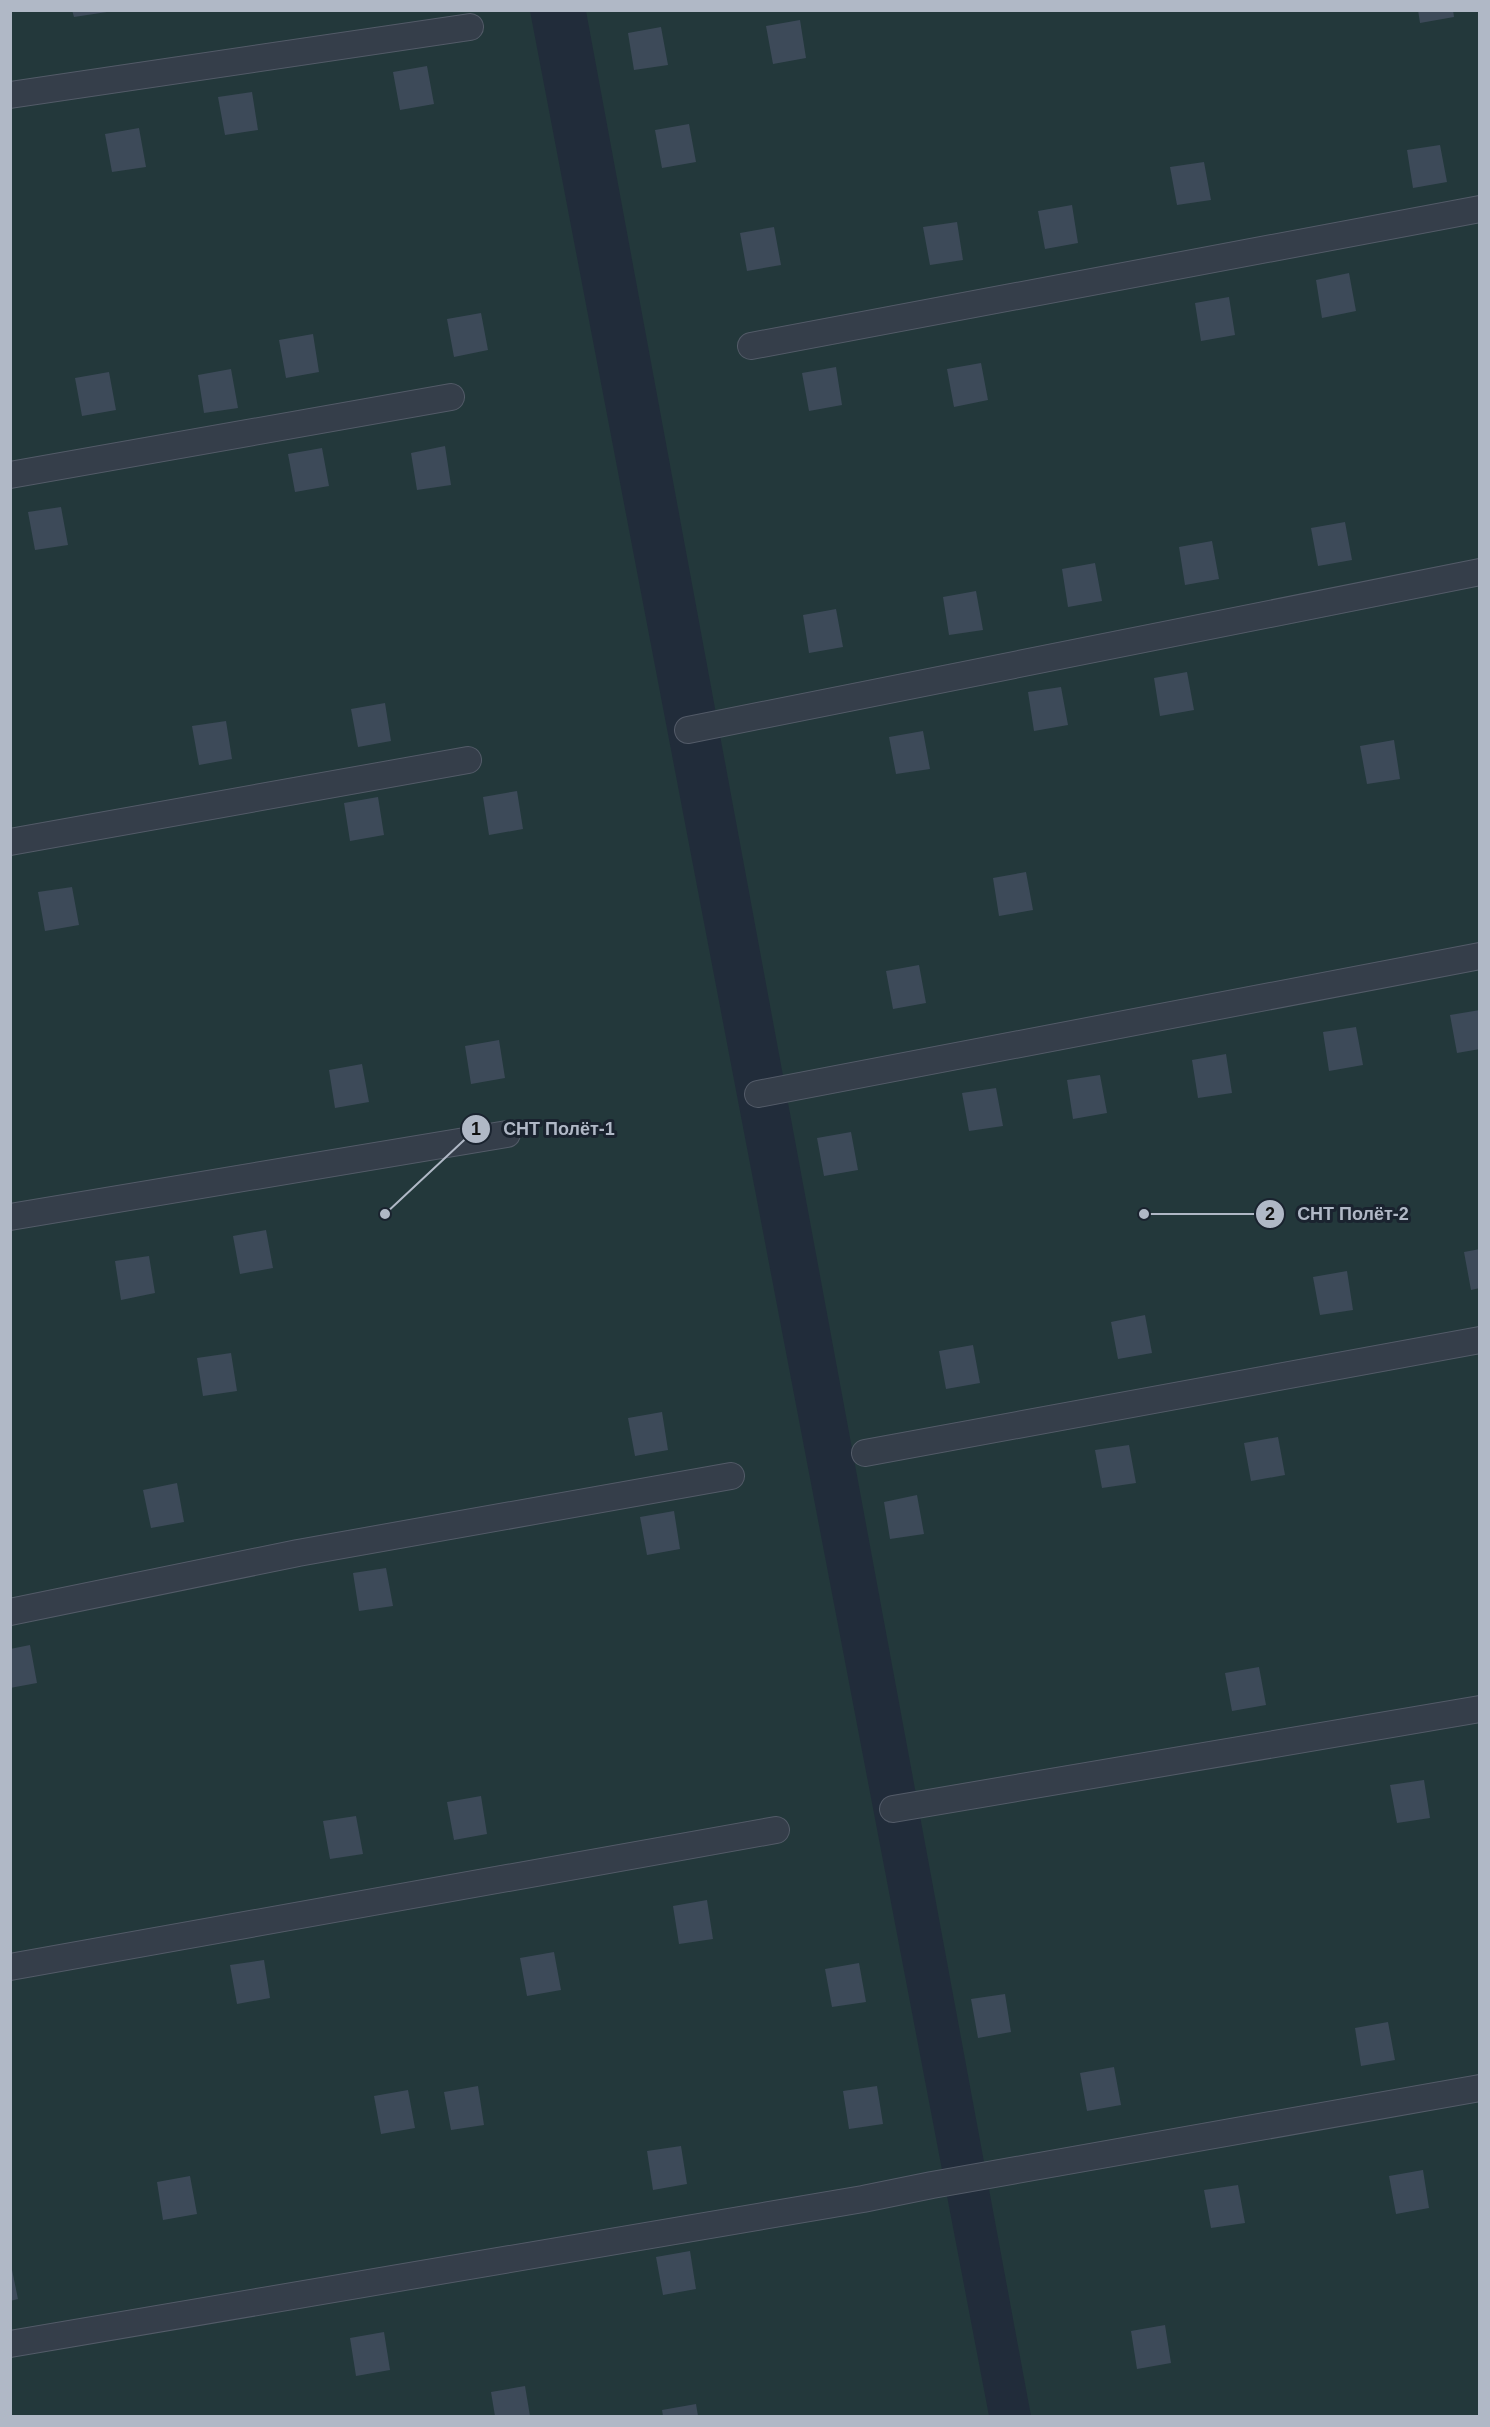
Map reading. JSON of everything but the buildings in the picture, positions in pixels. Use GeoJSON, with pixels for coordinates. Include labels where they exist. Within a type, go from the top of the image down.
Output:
{"type":"FeatureCollection","features":[{"type":"Feature","properties":{"kind":"lane"},"geometry":{"type":"LineString","coordinates":[[10,95],[470,27]]}},
{"type":"Feature","properties":{"kind":"lane"},"geometry":{"type":"LineString","coordinates":[[751,346],[1479,209]]}},
{"type":"Feature","properties":{"kind":"lane"},"geometry":{"type":"LineString","coordinates":[[10,475],[451,397]]}},
{"type":"Feature","properties":{"kind":"lane"},"geometry":{"type":"LineString","coordinates":[[688,730],[1479,572]]}},
{"type":"Feature","properties":{"kind":"lane"},"geometry":{"type":"LineString","coordinates":[[10,842],[468,760]]}},
{"type":"Feature","properties":{"kind":"lane"},"geometry":{"type":"LineString","coordinates":[[758,1094],[1479,956]]}},
{"type":"Feature","properties":{"kind":"lane"},"geometry":{"type":"LineString","coordinates":[[10,1217],[507,1134]]}},
{"type":"Feature","properties":{"kind":"lane"},"geometry":{"type":"LineString","coordinates":[[865,1453],[1479,1340]]}},
{"type":"Feature","properties":{"kind":"lane"},"geometry":{"type":"LineString","coordinates":[[10,1612],[298,1553],[731,1476]]}},
{"type":"Feature","properties":{"kind":"lane"},"geometry":{"type":"LineString","coordinates":[[892,1809],[1479,1709]]}},
{"type":"Feature","properties":{"kind":"lane"},"geometry":{"type":"LineString","coordinates":[[10,1967],[776,1830]]}},
{"type":"Feature","properties":{"kind":"lane"},"geometry":{"type":"LineString","coordinates":[[10,2344],[863,2199],[944,2182],[1479,2088]]}},
{"type":"Feature","properties":{"kind":"green space"},"geometry":{"type":"Polygon","coordinates":[[[11,11],[530,11],[989,2416],[11,2416],[11,11]]]}},
{"type":"Feature","properties":{"kind":"green space"},"geometry":{"type":"Polygon","coordinates":[[[586,11],[1479,11],[1479,2416],[1031,2416],[586,11]]]}},
{"type":"Feature","properties":{"kind":"place","name":"СНТ Полёт-1"},"geometry":{"type":"Point","coordinates":[385,1214]}},
{"type":"Feature","properties":{"kind":"place","name":"СНТ Полёт-2"},"geometry":{"type":"Point","coordinates":[1144,1214]}}]}
